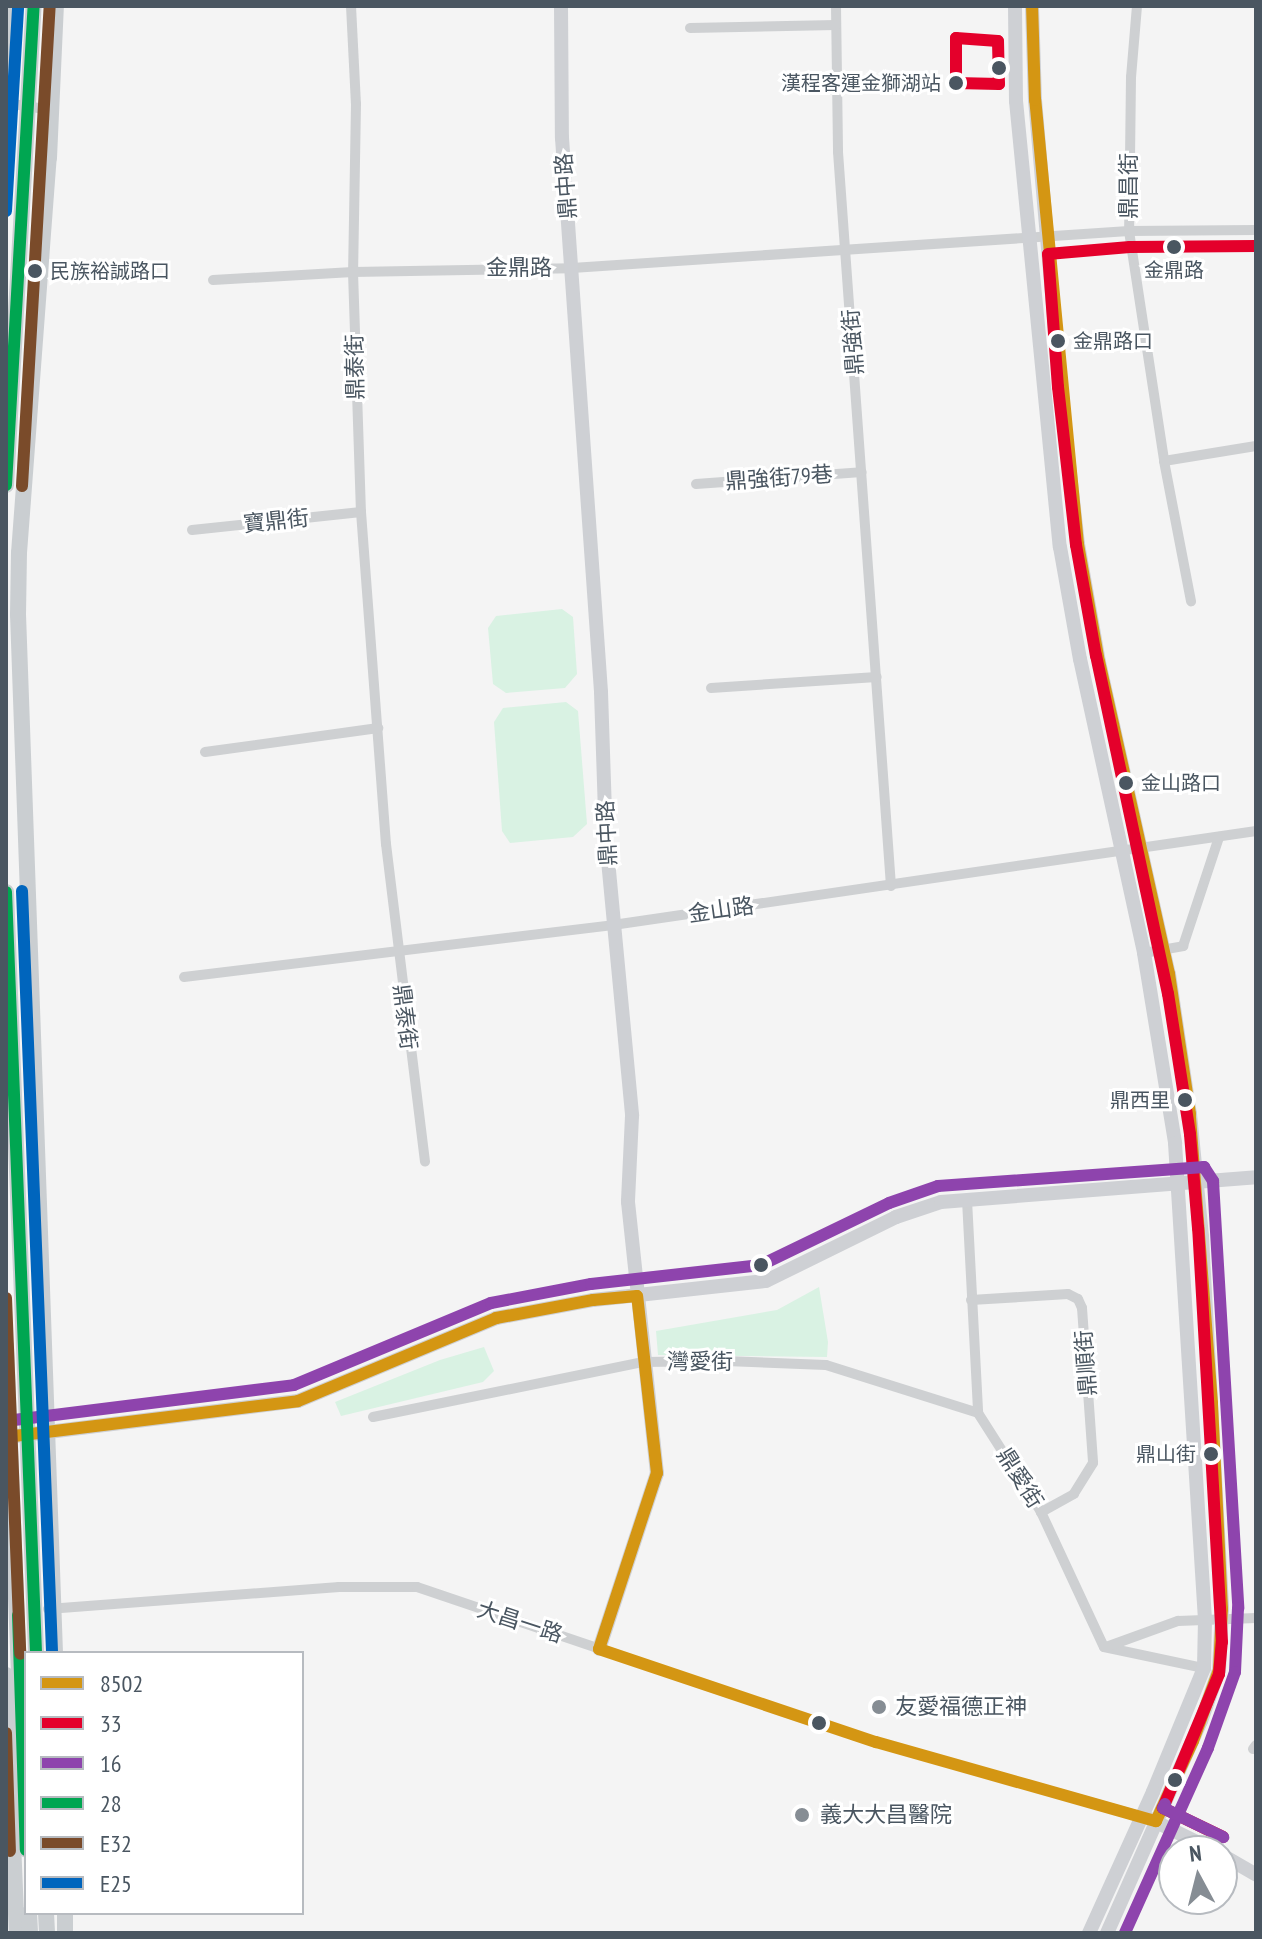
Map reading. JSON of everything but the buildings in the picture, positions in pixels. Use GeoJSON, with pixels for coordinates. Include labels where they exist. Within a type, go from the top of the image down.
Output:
{"type":"FeatureCollection","features":[{"type":"Feature","properties":{"kind":"main road"},"geometry":{"type":"LineString","coordinates":[[6,128],[14,6]]}},
{"type":"Feature","properties":{"kind":"main road"},"geometry":{"type":"LineString","coordinates":[[6,485],[34,6]]}},
{"type":"Feature","properties":{"kind":"main road"},"geometry":{"type":"LineString","coordinates":[[55,1651],[41,1247],[12,634],[56,6]]}},
{"type":"Feature","properties":{"kind":"main road"},"geometry":{"type":"LineString","coordinates":[[6,892],[19,1248],[15,1436],[17,1933]]}},
{"type":"Feature","properties":{"kind":"main road"},"geometry":{"type":"LineString","coordinates":[[19,1248],[41,1247]]}},
{"type":"Feature","properties":{"kind":"main road"},"geometry":{"type":"LineString","coordinates":[[6,1346],[36,1651]]}},
{"type":"Feature","properties":{"kind":"main road"},"geometry":{"type":"LineString","coordinates":[[6,1675],[16,1738],[24,1828]]}},
{"type":"Feature","properties":{"kind":"street","name":"鼎泰街"},"geometry":{"type":"LineString","coordinates":[[351,6],[356,104],[353,272],[361,512],[397,951],[425,1162]]}},
{"type":"Feature","properties":{"kind":"street","name":"鼎中路"},"geometry":{"type":"LineString","coordinates":[[561,6],[562,138],[613,925],[626,1023],[632,1116],[628,1202],[657,1473],[599,1649]]}},
{"type":"Feature","properties":{"kind":"street","name":"鼎強街"},"geometry":{"type":"LineString","coordinates":[[836,6],[838,152],[891,886]]}},
{"type":"Feature","properties":{"kind":"street"},"geometry":{"type":"LineString","coordinates":[[1015,6],[1016,101],[1060,547],[1078,654],[1144,953],[1171,1113],[1205,1620],[1204,1668],[1107,1933]]}},
{"type":"Feature","properties":{"kind":"street"},"geometry":{"type":"LineString","coordinates":[[1032,6],[1035,100],[1060,386],[1078,544],[1099,662],[1164,949],[1182,1055],[1197,1182],[1222,1620],[1219,1670],[1193,1741],[1089,1933]]}},
{"type":"Feature","properties":{"kind":"street","name":"鼎昌街"},"geometry":{"type":"LineString","coordinates":[[1137,6],[1130,109],[1129,231],[1164,461],[1191,601]]}},
{"type":"Feature","properties":{"kind":"street"},"geometry":{"type":"LineString","coordinates":[[690,28],[836,25]]}},
{"type":"Feature","properties":{"kind":"street"},"geometry":{"type":"LineString","coordinates":[[6,103],[51,110]]}},
{"type":"Feature","properties":{"kind":"street","name":"金鼎路"},"geometry":{"type":"LineString","coordinates":[[213,280],[353,272],[572,268],[1129,231],[1256,230]]}},
{"type":"Feature","properties":{"kind":"street"},"geometry":{"type":"LineString","coordinates":[[1164,461],[1256,446]]}},
{"type":"Feature","properties":{"kind":"street","name":"鼎強街79巷"},"geometry":{"type":"LineString","coordinates":[[696,484],[862,472]]}},
{"type":"Feature","properties":{"kind":"street","name":"寶鼎街"},"geometry":{"type":"LineString","coordinates":[[192,530],[361,512]]}},
{"type":"Feature","properties":{"kind":"street"},"geometry":{"type":"LineString","coordinates":[[711,688],[877,677]]}},
{"type":"Feature","properties":{"kind":"street"},"geometry":{"type":"LineString","coordinates":[[205,752],[378,728]]}},
{"type":"Feature","properties":{"kind":"street","name":"金山路"},"geometry":{"type":"LineString","coordinates":[[184,977],[613,925],[1256,831]]}},
{"type":"Feature","properties":{"kind":"street"},"geometry":{"type":"LineString","coordinates":[[1144,953],[1183,946],[1219,837]]}},
{"type":"Feature","properties":{"kind":"street"},"geometry":{"type":"LineString","coordinates":[[15,1436],[298,1401],[496,1318],[593,1300],[766,1281],[896,1217],[941,1202],[1256,1177]]}},
{"type":"Feature","properties":{"kind":"street","name":"鼎愛街"},"geometry":{"type":"LineString","coordinates":[[967,1200],[978,1413],[1041,1512],[1104,1647]]}},
{"type":"Feature","properties":{"kind":"street","name":"鼎順街"},"geometry":{"type":"LineString","coordinates":[[971,1300],[1068,1294],[1078,1299],[1082,1308],[1093,1463],[1074,1494],[1041,1512]]}},
{"type":"Feature","properties":{"kind":"street","name":"灣愛街"},"geometry":{"type":"LineString","coordinates":[[373,1417],[643,1362],[826,1365],[978,1413]]}},
{"type":"Feature","properties":{"kind":"street"},"geometry":{"type":"LineString","coordinates":[[1192,1405],[1212,1403]]}},
{"type":"Feature","properties":{"kind":"street","name":"大昌一路"},"geometry":{"type":"LineString","coordinates":[[34,1610],[339,1587],[417,1587],[876,1742],[1149,1819],[1182,1835]]}},
{"type":"Feature","properties":{"kind":"street"},"geometry":{"type":"LineString","coordinates":[[1104,1647],[1178,1621],[1256,1618]]}},
{"type":"Feature","properties":{"kind":"street"},"geometry":{"type":"LineString","coordinates":[[1104,1647],[1204,1668]]}},
{"type":"Feature","properties":{"kind":"street"},"geometry":{"type":"LineString","coordinates":[[1238,1864],[1256,1875]]}},
{"type":"Feature","properties":{"kind":"green space"},"geometry":{"type":"Polygon","coordinates":[[[562,609],[573,617],[577,674],[565,688],[506,693],[493,684],[488,628],[496,616],[562,609]]]}},
{"type":"Feature","properties":{"kind":"green space"},"geometry":{"type":"Polygon","coordinates":[[[566,702],[578,711],[587,824],[573,837],[510,843],[502,831],[494,722],[503,708],[566,702]]]}},
{"type":"Feature","properties":{"kind":"green space"},"geometry":{"type":"Polygon","coordinates":[[[819,1287],[828,1342],[827,1357],[658,1355],[656,1331],[777,1310],[819,1287]]]}},
{"type":"Feature","properties":{"kind":"green space"},"geometry":{"type":"Polygon","coordinates":[[[484,1347],[494,1371],[483,1382],[341,1416],[335,1402],[440,1360],[484,1347]]]}},
{"type":"Feature","properties":{"kind":"transit line","name":"E25"},"geometry":{"type":"LineString","coordinates":[[6,211],[18,6]]}},
{"type":"Feature","properties":{"kind":"transit line","name":"28"},"geometry":{"type":"LineString","coordinates":[[6,485],[34,6]]}},
{"type":"Feature","properties":{"kind":"transit line","name":"8502"},"geometry":{"type":"LineString","coordinates":[[599,1649],[876,1742],[1156,1821],[1193,1741],[1219,1670],[1222,1609],[1212,1403],[1190,1114],[1169,974],[1099,662],[1078,544],[1035,100],[1032,6]]}},
{"type":"Feature","properties":{"kind":"transit line","name":"E32"},"geometry":{"type":"LineString","coordinates":[[22,486],[50,7]]}},
{"type":"Feature","properties":{"kind":"transit line","name":"33"},"geometry":{"type":"LineString","coordinates":[[956,38],[998,41],[999,84],[956,83],[956,38]]}},
{"type":"Feature","properties":{"kind":"transit line","name":"33"},"geometry":{"type":"LineString","coordinates":[[1219,1835],[1163,1808],[1219,1674],[1222,1642],[1198,1228],[1190,1134],[1168,994],[1096,656],[1076,545],[1058,387],[1048,254],[1130,247],[1256,246]]}},
{"type":"Feature","properties":{"kind":"transit line","name":"E25"},"geometry":{"type":"LineString","coordinates":[[22,891],[52,1651]]}},
{"type":"Feature","properties":{"kind":"transit line","name":"28"},"geometry":{"type":"LineString","coordinates":[[6,892],[36,1651]]}},
{"type":"Feature","properties":{"kind":"transit line","name":"16"},"geometry":{"type":"LineString","coordinates":[[6,1421],[294,1385],[491,1303],[591,1284],[761,1265],[889,1203],[938,1186],[1204,1167],[1213,1181],[1238,1608],[1235,1672],[1208,1748],[1125,1933]]}},
{"type":"Feature","properties":{"kind":"transit line","name":"8502"},"geometry":{"type":"LineString","coordinates":[[6,1437],[298,1401],[496,1318],[593,1300],[637,1296]]}},
{"type":"Feature","properties":{"kind":"transit line","name":"8502"},"geometry":{"type":"LineString","coordinates":[[599,1649],[657,1473],[637,1296]]}},
{"type":"Feature","properties":{"kind":"transit line","name":"E32"},"geometry":{"type":"LineString","coordinates":[[6,1298],[20,1654]]}},
{"type":"Feature","properties":{"kind":"transit line","name":"28"},"geometry":{"type":"LineString","coordinates":[[18,1615],[24,1791]]}},
{"type":"Feature","properties":{"kind":"transit line","name":"E32"},"geometry":{"type":"LineString","coordinates":[[6,1733],[10,1851]]}},
{"type":"Feature","properties":{"kind":"transit line","name":"16"},"geometry":{"type":"LineString","coordinates":[[1165,1804],[1163,1808],[1219,1835]]}},
{"type":"Feature","properties":{"kind":"place","name":"漢程客運金獅湖站"},"geometry":{"type":"Point","coordinates":[956,83]}},
{"type":"Feature","properties":{"kind":"place","name":"金鼎路"},"geometry":{"type":"Point","coordinates":[1174,247]}},
{"type":"Feature","properties":{"kind":"place","name":"民族裕誠路口"},"geometry":{"type":"Point","coordinates":[35,271]}},
{"type":"Feature","properties":{"kind":"place","name":"金鼎路口"},"geometry":{"type":"Point","coordinates":[1058,341]}},
{"type":"Feature","properties":{"kind":"place","name":"金山路口"},"geometry":{"type":"Point","coordinates":[1126,783]}},
{"type":"Feature","properties":{"kind":"place","name":"鼎西里"},"geometry":{"type":"Point","coordinates":[1185,1100]}},
{"type":"Feature","properties":{"kind":"place","name":"鼎山街"},"geometry":{"type":"Point","coordinates":[1211,1454]}},
{"type":"Feature","properties":{"kind":"place","name":"友愛福德正神"},"geometry":{"type":"Point","coordinates":[879,1707]}},
{"type":"Feature","properties":{"kind":"place","name":"義大大昌醫院"},"geometry":{"type":"Point","coordinates":[802,1815]}}]}
